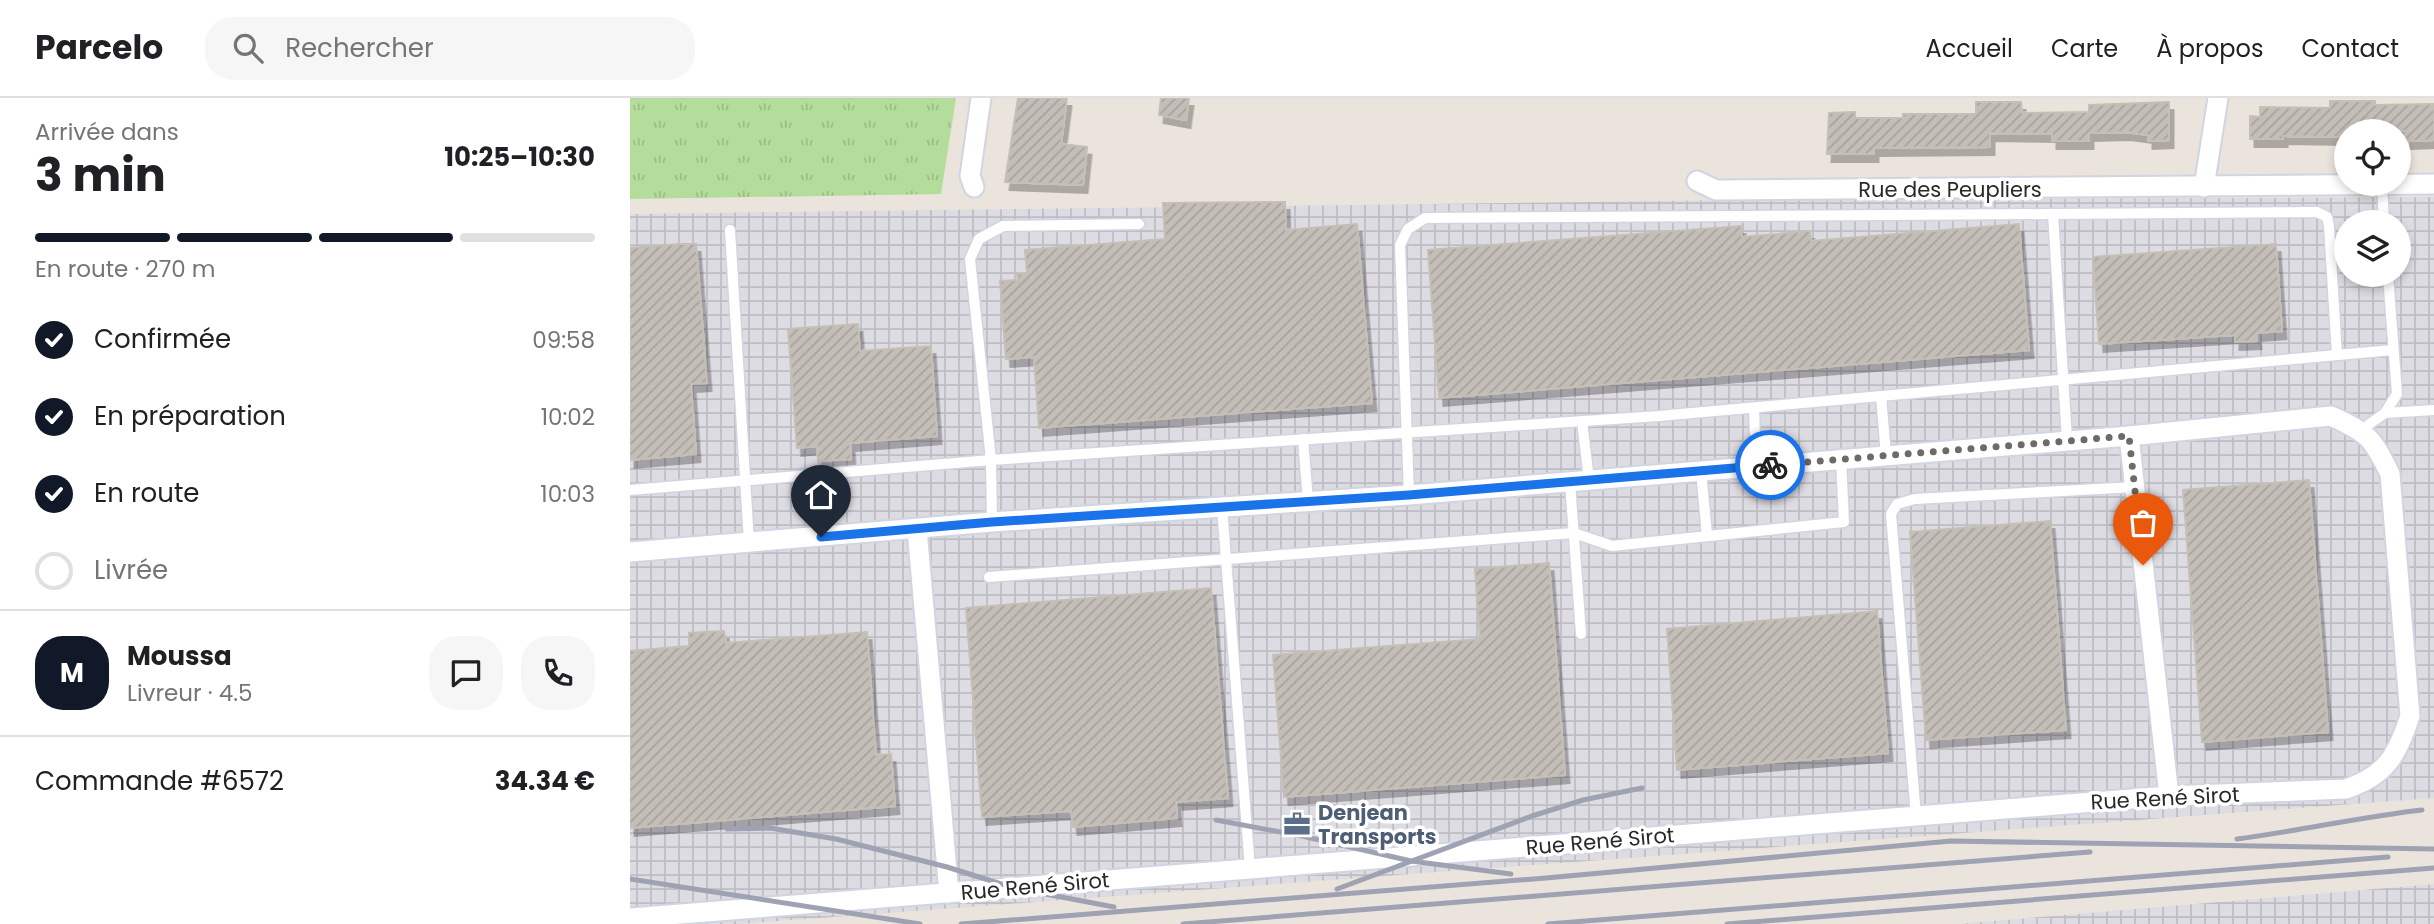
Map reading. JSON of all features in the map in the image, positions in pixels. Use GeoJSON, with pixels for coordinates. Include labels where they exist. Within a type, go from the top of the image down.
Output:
{"type":"FeatureCollection","features":[{"type":"Feature","properties":{"kind":"street"},"geometry":{"type":"LineString","coordinates":[[974,187],[970,176],[981,98]]}},
{"type":"Feature","properties":{"kind":"street"},"geometry":{"type":"LineString","coordinates":[[2204,187],[2218,98]]}},
{"type":"Feature","properties":{"kind":"street","name":"Rue des Peupliers"},"geometry":{"type":"LineString","coordinates":[[1697,181],[1716,190],[2334,185]]}},
{"type":"Feature","properties":{"kind":"street","name":"Rue des Peupliers"},"geometry":{"type":"LineString","coordinates":[[2411,184],[2434,184]]}},
{"type":"Feature","properties":{"kind":"street"},"geometry":{"type":"LineString","coordinates":[[630,552],[992,522],[1409,495],[2129,436],[2331,416],[2361,430]]}},
{"type":"Feature","properties":{"kind":"street","name":"Rue René Sirot"},"geometry":{"type":"LineString","coordinates":[[630,918],[2169,796],[2346,789],[2368,781],[2384,767],[2400,746],[2410,716],[2390,474],[2377,448],[2361,430]]}},
{"type":"Feature","properties":{"kind":"street"},"geometry":{"type":"LineString","coordinates":[[2129,436],[2169,796]]}},
{"type":"Feature","properties":{"kind":"street"},"geometry":{"type":"LineString","coordinates":[[917,529],[949,893]]}},
{"type":"Feature","properties":{"kind":"lane"},"geometry":{"type":"LineString","coordinates":[[1409,495],[1401,245],[1408,229],[1425,218],[2317,212],[2327,217],[2329,226],[2337,355]]}},
{"type":"Feature","properties":{"kind":"lane"},"geometry":{"type":"LineString","coordinates":[[2053,215],[2067,440]]}},
{"type":"Feature","properties":{"kind":"lane"},"geometry":{"type":"LineString","coordinates":[[992,522],[991,460],[970,259],[979,239],[1003,226],[1139,224]]}},
{"type":"Feature","properties":{"kind":"lane"},"geometry":{"type":"LineString","coordinates":[[730,230],[749,543]]}},
{"type":"Feature","properties":{"kind":"lane"},"geometry":{"type":"LineString","coordinates":[[2361,430],[2385,413],[2397,394],[2389,287]]}},
{"type":"Feature","properties":{"kind":"lane"},"geometry":{"type":"LineString","coordinates":[[630,490],[991,460],[1754,408],[2393,350]]}},
{"type":"Feature","properties":{"kind":"lane"},"geometry":{"type":"LineString","coordinates":[[1881,396],[1886,455]]}},
{"type":"Feature","properties":{"kind":"lane"},"geometry":{"type":"LineString","coordinates":[[1754,408],[1756,466]]}},
{"type":"Feature","properties":{"kind":"lane"},"geometry":{"type":"LineString","coordinates":[[2385,413],[2434,410]]}},
{"type":"Feature","properties":{"kind":"lane"},"geometry":{"type":"LineString","coordinates":[[1581,634],[1574,533],[1582,421]]}},
{"type":"Feature","properties":{"kind":"lane"},"geometry":{"type":"LineString","coordinates":[[1303,439],[1308,501]]}},
{"type":"Feature","properties":{"kind":"lane"},"geometry":{"type":"LineString","coordinates":[[989,577],[1574,533],[1612,546],[1844,522],[1841,459]]}},
{"type":"Feature","properties":{"kind":"lane"},"geometry":{"type":"LineString","coordinates":[[1701,471],[1707,535]]}},
{"type":"Feature","properties":{"kind":"lane"},"geometry":{"type":"LineString","coordinates":[[1916,816],[1891,514],[1897,504],[1915,499],[2135,487]]}},
{"type":"Feature","properties":{"kind":"lane"},"geometry":{"type":"LineString","coordinates":[[1222,507],[1250,869]]}},
{"type":"Feature","properties":{"kind":"shaded area"},"geometry":{"type":"Polygon","coordinates":[[[2434,197],[2434,798],[740,924],[630,924],[630,214],[1737,200],[2434,197]]]}},
{"type":"Feature","properties":{"kind":"shaded area"},"geometry":{"type":"Polygon","coordinates":[[[2434,884],[2434,924],[1958,924],[2434,884]]]}},
{"type":"Feature","properties":{"kind":"green space"},"geometry":{"type":"Polygon","coordinates":[[[630,98],[956,98],[941,194],[630,199],[630,98]]]}},
{"type":"Feature","properties":{"kind":"building"},"geometry":{"type":"Polygon","coordinates":[[[1018,98],[1067,98],[1061,144],[1087,147],[1083,185],[1005,182],[1018,98]]]}},
{"type":"Feature","properties":{"kind":"building"},"geometry":{"type":"Polygon","coordinates":[[[1161,98],[1189,98],[1186,120],[1159,115],[1161,98]]]}},
{"type":"Feature","properties":{"kind":"building"},"geometry":{"type":"Polygon","coordinates":[[[2330,101],[2375,101],[2375,105],[2434,104],[2434,140],[2411,141],[2411,119],[2334,119],[2334,137],[2283,136],[2283,139],[2250,139],[2250,116],[2260,117],[2260,107],[2330,108],[2330,101]]]}},
{"type":"Feature","properties":{"kind":"building"},"geometry":{"type":"Polygon","coordinates":[[[1976,102],[2021,102],[2022,113],[2089,112],[2089,105],[2169,102],[2169,140],[2148,141],[2148,135],[2126,132],[2089,133],[2089,141],[2052,141],[2052,134],[1990,133],[1990,147],[1874,148],[1874,154],[1827,154],[1829,113],[1855,112],[1855,118],[1903,118],[1903,114],[1976,114],[1976,102]]]}},
{"type":"Feature","properties":{"kind":"building"},"geometry":{"type":"Polygon","coordinates":[[[1285,202],[1286,230],[1357,224],[1372,403],[1039,428],[1034,357],[1006,359],[1000,281],[1018,280],[1017,274],[1027,273],[1025,250],[1165,239],[1163,203],[1285,202]]]}},
{"type":"Feature","properties":{"kind":"building"},"geometry":{"type":"Polygon","coordinates":[[[2019,224],[2029,350],[1439,398],[1428,250],[1741,226],[1742,237],[1810,231],[1811,241],[2019,224]]]}},
{"type":"Feature","properties":{"kind":"building"},"geometry":{"type":"Polygon","coordinates":[[[696,244],[707,383],[691,384],[696,454],[630,460],[630,248],[696,244]]]}},
{"type":"Feature","properties":{"kind":"building"},"geometry":{"type":"Polygon","coordinates":[[[2276,244],[2282,331],[2256,333],[2257,341],[2235,342],[2235,335],[2099,344],[2093,257],[2276,244]]]}},
{"type":"Feature","properties":{"kind":"building"},"geometry":{"type":"Polygon","coordinates":[[[858,324],[860,351],[931,346],[937,436],[850,443],[851,459],[818,461],[817,446],[797,448],[788,329],[858,324]]]}},
{"type":"Feature","properties":{"kind":"building"},"geometry":{"type":"Polygon","coordinates":[[[2309,480],[2328,732],[2202,742],[2183,490],[2309,480]]]}},
{"type":"Feature","properties":{"kind":"building"},"geometry":{"type":"Polygon","coordinates":[[[2050,521],[2066,730],[1926,740],[1910,532],[2050,521]]]}},
{"type":"Feature","properties":{"kind":"building"},"geometry":{"type":"Polygon","coordinates":[[[1549,563],[1565,775],[1284,797],[1273,655],[1480,639],[1475,569],[1549,563]]]}},
{"type":"Feature","properties":{"kind":"building"},"geometry":{"type":"Polygon","coordinates":[[[1211,588],[1228,798],[1176,802],[1177,818],[1073,827],[1071,811],[982,817],[966,608],[1211,588]]]}},
{"type":"Feature","properties":{"kind":"building"},"geometry":{"type":"Polygon","coordinates":[[[1877,611],[1888,753],[1677,770],[1667,629],[1877,611]]]}},
{"type":"Feature","properties":{"kind":"building"},"geometry":{"type":"Polygon","coordinates":[[[724,631],[726,643],[867,632],[876,755],[891,754],[895,806],[630,828],[630,651],[689,646],[689,633],[724,631]]]}},
{"type":"Feature","properties":{"kind":"railway"},"geometry":{"type":"LineString","coordinates":[[1337,889],[1532,816],[1583,800],[1642,788]]}},
{"type":"Feature","properties":{"kind":"railway"},"geometry":{"type":"LineString","coordinates":[[2237,839],[2422,810]]}},
{"type":"Feature","properties":{"kind":"railway"},"geometry":{"type":"LineString","coordinates":[[1216,820],[1411,861],[1511,874]]}},
{"type":"Feature","properties":{"kind":"railway"},"geometry":{"type":"LineString","coordinates":[[727,829],[770,828],[836,839],[947,867],[1014,888],[1114,907]]}},
{"type":"Feature","properties":{"kind":"railway"},"geometry":{"type":"LineString","coordinates":[[961,924],[1546,878],[1951,841],[2434,849]]}},
{"type":"Feature","properties":{"kind":"railway"},"geometry":{"type":"LineString","coordinates":[[1183,924],[2090,852]]}},
{"type":"Feature","properties":{"kind":"railway"},"geometry":{"type":"LineString","coordinates":[[1548,924],[2388,857]]}},
{"type":"Feature","properties":{"kind":"railway"},"geometry":{"type":"LineString","coordinates":[[1727,924],[2434,868]]}},
{"type":"Feature","properties":{"kind":"railway"},"geometry":{"type":"LineString","coordinates":[[630,879],[920,924]]}},
{"type":"Feature","properties":{"kind":"way so far"},"geometry":{"type":"LineString","coordinates":[[1770,465],[2129,436],[2143,565]]}},
{"type":"Feature","properties":{"kind":"place","name":"Denjean Transports"},"geometry":{"type":"Point","coordinates":[1297,824]}},
{"type":"Feature","properties":{"kind":"route"},"geometry":{"type":"LineString","coordinates":[[821,537],[992,522],[1409,495],[1770,465]]}}]}
